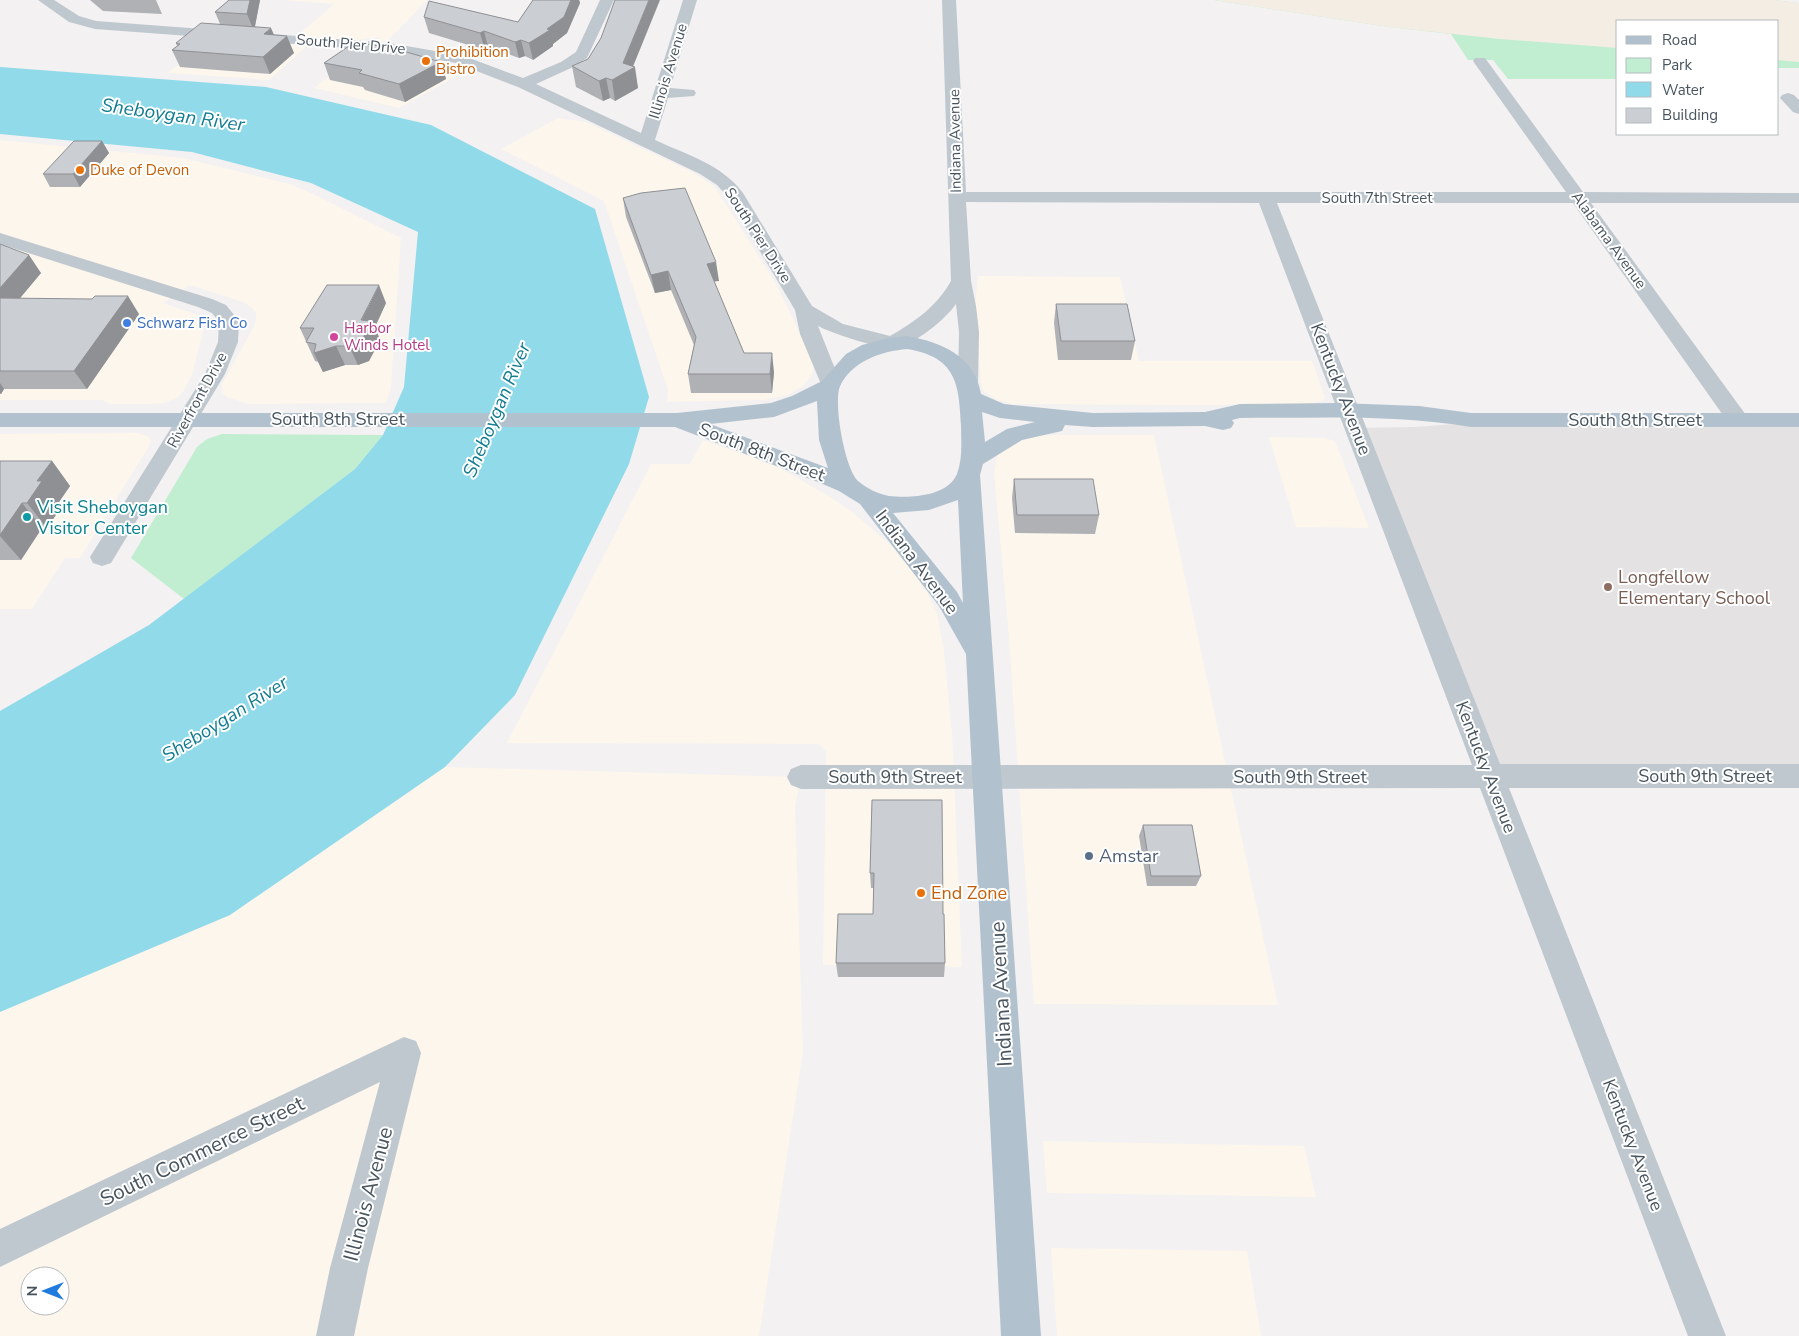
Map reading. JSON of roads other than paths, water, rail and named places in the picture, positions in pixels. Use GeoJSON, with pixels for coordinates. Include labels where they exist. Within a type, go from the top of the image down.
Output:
{"type":"FeatureCollection","features":[{"type":"Feature","properties":{"kind":"main road"},"geometry":{"type":"LineString","coordinates":[[894,342],[918,344],[940,352],[953,363],[968,390],[973,445],[971,468],[954,493],[937,500],[905,504],[885,503],[870,499],[848,485],[831,449],[828,429],[830,385],[846,364],[865,352],[894,342]]}},
{"type":"Feature","properties":{"kind":"main road","name":"South 8th Street"},"geometry":{"type":"LineString","coordinates":[[0,420],[677,420],[774,410],[800,401],[830,385]]}},
{"type":"Feature","properties":{"kind":"main road","name":"South 8th Street"},"geometry":{"type":"LineString","coordinates":[[968,390],[1000,411],[1093,420],[1205,419],[1240,426],[1262,427],[1353,420],[1438,426],[1471,420],[1799,420]]}},
{"type":"Feature","properties":{"kind":"main road","name":"South 8th Street"},"geometry":{"type":"LineString","coordinates":[[677,420],[848,485]]}},
{"type":"Feature","properties":{"kind":"main road","name":"South 8th Street"},"geometry":{"type":"LineString","coordinates":[[971,468],[1016,434],[1093,420]]}},
{"type":"Feature","properties":{"kind":"main road","name":"Indiana Avenue"},"geometry":{"type":"LineString","coordinates":[[971,468],[978,652],[988,777],[1021,1336]]}},
{"type":"Feature","properties":{"kind":"main road","name":"Indiana Avenue"},"geometry":{"type":"LineString","coordinates":[[870,499],[948,599],[978,652]]}},
{"type":"Feature","properties":{"kind":"street","name":"South Pier Drive"},"geometry":{"type":"LineString","coordinates":[[45,0],[74,19],[95,24],[406,49],[459,59],[523,84],[706,170],[734,192],[805,310],[810,334],[830,385]]}},
{"type":"Feature","properties":{"kind":"street"},"geometry":{"type":"LineString","coordinates":[[523,84],[566,65],[582,54],[607,0]]}},
{"type":"Feature","properties":{"kind":"street","name":"Illinois Avenue"},"geometry":{"type":"LineString","coordinates":[[646,142],[690,0]]}},
{"type":"Feature","properties":{"kind":"street","name":"Indiana Avenue"},"geometry":{"type":"LineString","coordinates":[[949,0],[953,48],[956,197],[961,281],[968,310],[968,390]]}},
{"type":"Feature","properties":{"kind":"street","name":"Alabama Avenue"},"geometry":{"type":"LineString","coordinates":[[1480,61],[1738,420]]}},
{"type":"Feature","properties":{"kind":"street"},"geometry":{"type":"LineString","coordinates":[[662,92],[688,93]]}},
{"type":"Feature","properties":{"kind":"street","name":"South 7th Street"},"geometry":{"type":"LineString","coordinates":[[956,197],[1799,198]]}},
{"type":"Feature","properties":{"kind":"street","name":"Kentucky Avenue"},"geometry":{"type":"LineString","coordinates":[[1266,198],[1707,1336]]}},
{"type":"Feature","properties":{"kind":"street","name":"Riverfront Drive"},"geometry":{"type":"LineString","coordinates":[[0,238],[213,306],[224,314],[230,325],[223,357],[188,419],[102,557]]}},
{"type":"Feature","properties":{"kind":"street"},"geometry":{"type":"LineString","coordinates":[[894,342],[940,313],[953,296],[961,281]]}},
{"type":"Feature","properties":{"kind":"street","name":"South Pier Drive"},"geometry":{"type":"LineString","coordinates":[[805,310],[836,328],[894,342]]}},
{"type":"Feature","properties":{"kind":"street","name":"South 9th Street"},"geometry":{"type":"LineString","coordinates":[[801,777],[1799,776]]}},
{"type":"Feature","properties":{"kind":"street","name":"Illinois Avenue"},"geometry":{"type":"LineString","coordinates":[[335,1336],[348,1268],[404,1053]]}},
{"type":"Feature","properties":{"kind":"street","name":"South Commerce Street"},"geometry":{"type":"LineString","coordinates":[[0,1248],[404,1053]]}},
{"type":"Feature","properties":{"kind":"water","name":"Sheboygan River"},"geometry":{"type":"Polygon","coordinates":[[[0,67],[266,87],[431,125],[595,209],[649,397],[629,464],[515,695],[445,767],[230,915],[0,1012],[0,711],[149,625],[355,469],[383,435],[404,387],[418,232],[311,183],[192,152],[0,134],[0,67]]]}},
{"type":"Feature","properties":{"kind":"place","name":"Prohibition Bistro"},"geometry":{"type":"Point","coordinates":[426,61]}},
{"type":"Feature","properties":{"kind":"place","name":"Duke of Devon"},"geometry":{"type":"Point","coordinates":[80,170]}},
{"type":"Feature","properties":{"kind":"place","name":"Schwarz Fish Co"},"geometry":{"type":"Point","coordinates":[127,323]}},
{"type":"Feature","properties":{"kind":"place","name":"Harbor Winds Hotel"},"geometry":{"type":"Point","coordinates":[334,337]}},
{"type":"Feature","properties":{"kind":"place","name":"Visit Sheboygan Visitor Center"},"geometry":{"type":"Point","coordinates":[27,517]}},
{"type":"Feature","properties":{"kind":"place","name":"Longfellow Elementary School"},"geometry":{"type":"Point","coordinates":[1608,587]}},
{"type":"Feature","properties":{"kind":"place","name":"Amstar"},"geometry":{"type":"Point","coordinates":[1089,856]}},
{"type":"Feature","properties":{"kind":"place","name":"End Zone"},"geometry":{"type":"Point","coordinates":[921,893]}}]}
